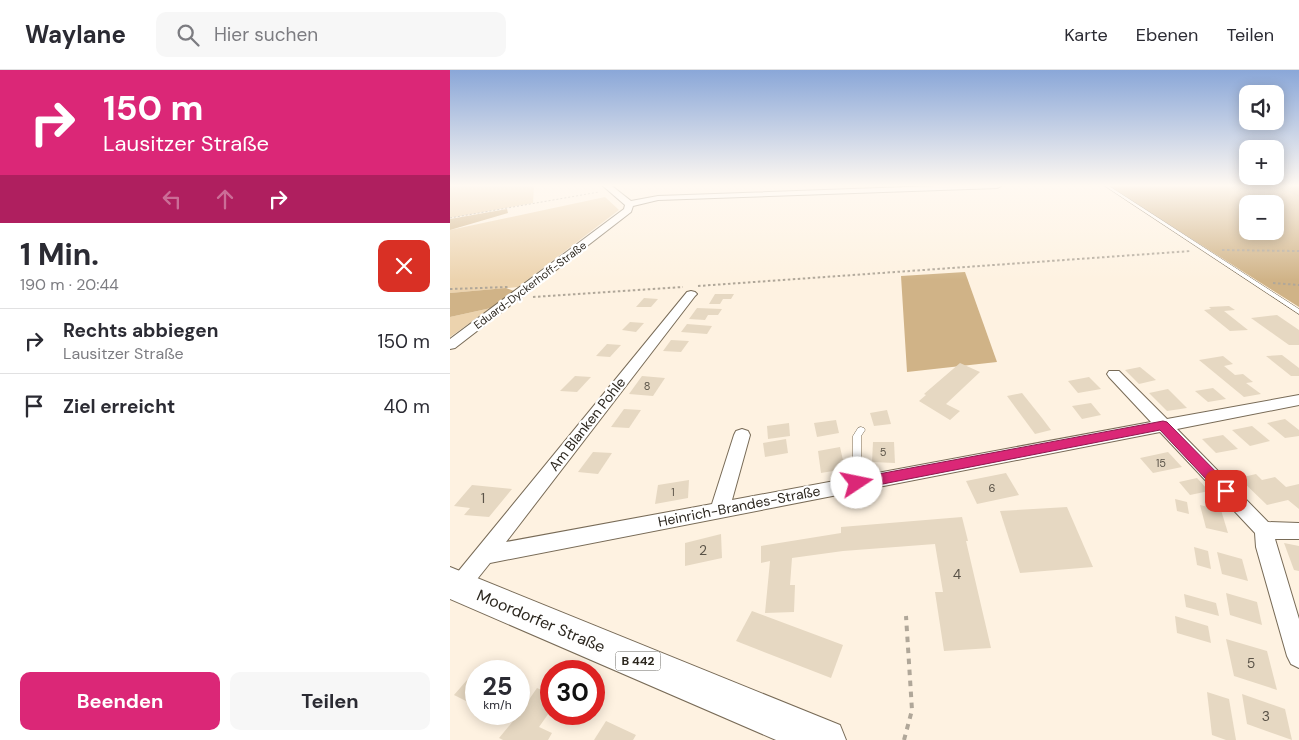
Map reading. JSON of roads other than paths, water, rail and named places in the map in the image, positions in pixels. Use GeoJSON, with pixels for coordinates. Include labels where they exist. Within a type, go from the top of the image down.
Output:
{"type":"FeatureCollection","features":[{"type":"Feature","properties":{"kind":"main road","name":"Moordorfer Straße"},"geometry":{"type":"LineString","coordinates":[[455,585],[825,740]]}},
{"type":"Feature","properties":{"kind":"street","name":"Eduard-Dyckerhoff-Straße"},"geometry":{"type":"LineString","coordinates":[[450,345],[618,217]]}},
{"type":"Feature","properties":{"kind":"street","name":"Am Blanken Pohle"},"geometry":{"type":"LineString","coordinates":[[484,555],[690,294]]}},
{"type":"Feature","properties":{"kind":"street"},"geometry":{"type":"LineString","coordinates":[[1114,374],[1264,530],[1266,547],[1299,656]]}},
{"type":"Feature","properties":{"kind":"street","name":"Heinrich-Brandes-Straße"},"geometry":{"type":"LineString","coordinates":[[484,555],[1299,400]]}},
{"type":"Feature","properties":{"kind":"street"},"geometry":{"type":"LineString","coordinates":[[720,509],[742,435]]}},
{"type":"Feature","properties":{"kind":"street"},"geometry":{"type":"LineString","coordinates":[[1264,530],[1299,532]]}},
{"type":"Feature","properties":{"kind":"street"},"geometry":{"type":"LineString","coordinates":[[455,585],[484,555]]}},
{"type":"Feature","properties":{"kind":"lane"},"geometry":{"type":"LineString","coordinates":[[1154,217],[1299,312]]}},
{"type":"Feature","properties":{"kind":"lane"},"geometry":{"type":"LineString","coordinates":[[857,483],[857,436],[861,430]]}}]}
